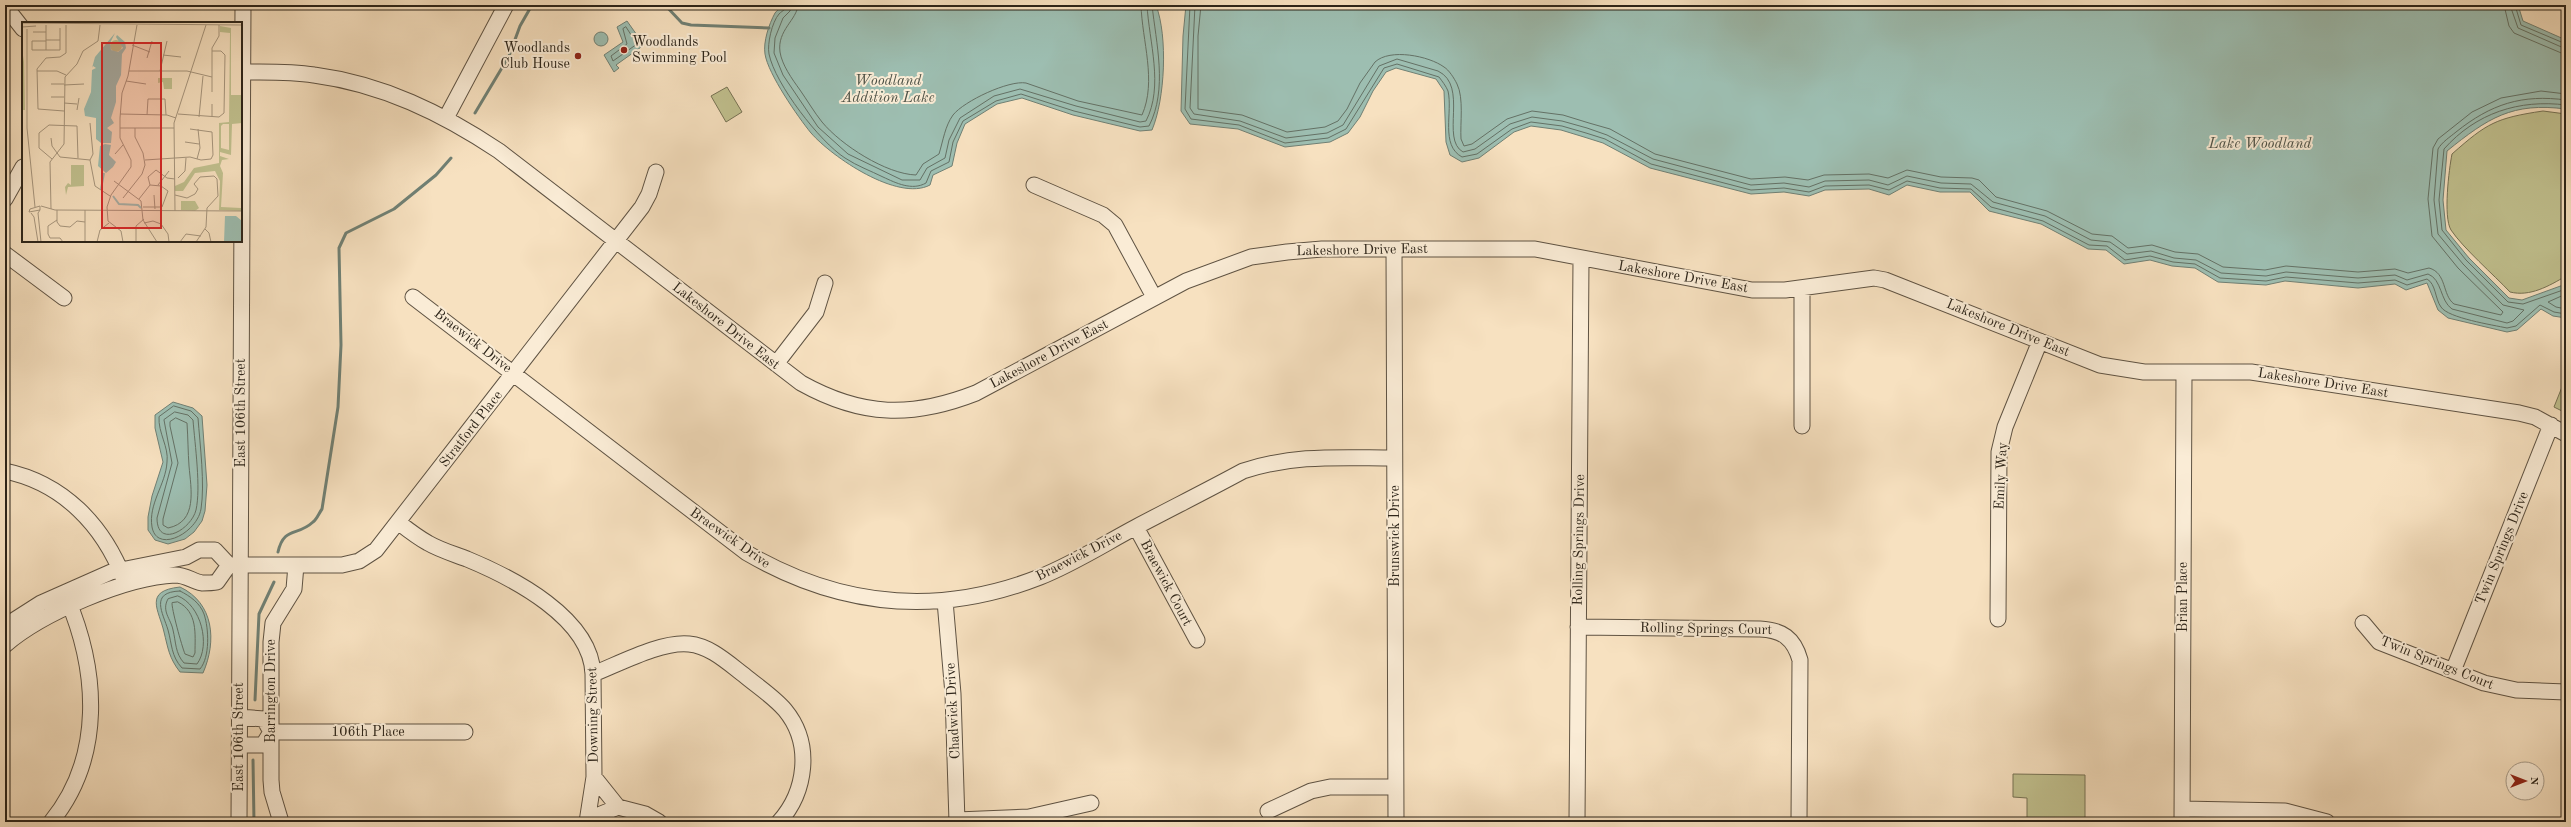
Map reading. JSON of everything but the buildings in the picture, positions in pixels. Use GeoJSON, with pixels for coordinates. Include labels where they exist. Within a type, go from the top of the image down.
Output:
{"type":"FeatureCollection","features":[{"type":"Feature","properties":{"kind":"street","name":"East 106th Street"},"geometry":{"type":"LineString","coordinates":[[242,72],[243,5]]}},
{"type":"Feature","properties":{"kind":"street"},"geometry":{"type":"LineString","coordinates":[[446,118],[506,5]]}},
{"type":"Feature","properties":{"kind":"street"},"geometry":{"type":"LineString","coordinates":[[5,6],[22,28]]}},
{"type":"Feature","properties":{"kind":"street","name":"Lakeshore Drive East"},"geometry":{"type":"LineString","coordinates":[[242,72],[296,73],[347,81],[407,100],[446,118],[498,151],[801,383],[828,398],[856,407],[893,411],[930,408],[976,393],[1154,297],[1213,269],[1251,257],[1322,249],[1524,249],[1752,290],[1802,288],[1874,278],[1885,280],[2115,369],[2184,372],[2251,372],[2519,413],[2551,425],[2566,434]]}},
{"type":"Feature","properties":{"kind":"street"},"geometry":{"type":"LineString","coordinates":[[5,199],[22,168]]}},
{"type":"Feature","properties":{"kind":"street","name":"Stratford Place"},"geometry":{"type":"LineString","coordinates":[[234,565],[342,565],[359,561],[376,550],[617,241],[642,207],[649,194],[656,172]]}},
{"type":"Feature","properties":{"kind":"street"},"geometry":{"type":"LineString","coordinates":[[1034,185],[1104,215],[1115,225],[1154,297]]}},
{"type":"Feature","properties":{"kind":"street","name":"East 106th Street"},"geometry":{"type":"LineString","coordinates":[[238,822],[239,717],[234,565],[239,242]]}},
{"type":"Feature","properties":{"kind":"street","name":"Brunswick Drive"},"geometry":{"type":"LineString","coordinates":[[1394,249],[1396,822]]}},
{"type":"Feature","properties":{"kind":"street"},"geometry":{"type":"LineString","coordinates":[[5,254],[64,298]]}},
{"type":"Feature","properties":{"kind":"street","name":"Rolling Springs Drive"},"geometry":{"type":"LineString","coordinates":[[1577,822],[1581,259]]}},
{"type":"Feature","properties":{"kind":"street"},"geometry":{"type":"LineString","coordinates":[[776,364],[816,312],[825,283]]}},
{"type":"Feature","properties":{"kind":"street"},"geometry":{"type":"LineString","coordinates":[[1802,288],[1802,426]]}},
{"type":"Feature","properties":{"kind":"street","name":"Braewick Drive"},"geometry":{"type":"LineString","coordinates":[[413,297],[747,553],[779,572],[818,587],[879,600],[945,601],[982,595],[1040,577],[1243,471],[1268,463],[1300,458],[1394,458]]}},
{"type":"Feature","properties":{"kind":"street","name":"Emily Way"},"geometry":{"type":"LineString","coordinates":[[1998,619],[1999,452],[2005,426],[2040,341]]}},
{"type":"Feature","properties":{"kind":"street","name":"Brian Place"},"geometry":{"type":"LineString","coordinates":[[2182,816],[2184,372]]}},
{"type":"Feature","properties":{"kind":"street","name":"Twin Springs Drive"},"geometry":{"type":"LineString","coordinates":[[2453,671],[2551,425]]}},
{"type":"Feature","properties":{"kind":"street"},"geometry":{"type":"LineString","coordinates":[[5,472],[22,475],[41,483],[76,506],[100,533],[121,570],[127,585]]}},
{"type":"Feature","properties":{"kind":"street","name":"Downing Street"},"geometry":{"type":"LineString","coordinates":[[398,522],[428,543],[497,572],[554,609],[574,626],[586,644],[593,664],[594,776],[588,820]]}},
{"type":"Feature","properties":{"kind":"street","name":"Braewick Court"},"geometry":{"type":"LineString","coordinates":[[1136,527],[1197,640]]}},
{"type":"Feature","properties":{"kind":"street"},"geometry":{"type":"LineString","coordinates":[[5,626],[18,616],[64,592],[121,570],[186,557],[203,550],[215,550],[234,565],[217,582],[202,583],[175,575],[127,585],[70,607],[36,623],[5,645]]}},
{"type":"Feature","properties":{"kind":"street","name":"Barrington Drive"},"geometry":{"type":"LineString","coordinates":[[281,822],[272,792],[270,732],[272,630],[276,616],[294,589],[296,565]]}},
{"type":"Feature","properties":{"kind":"street"},"geometry":{"type":"LineString","coordinates":[[51,822],[67,796],[79,770],[90,720],[91,690],[88,663],[79,630],[64,592]]}},
{"type":"Feature","properties":{"kind":"street","name":"Chadwick Drive"},"geometry":{"type":"LineString","coordinates":[[945,601],[954,701],[957,821]]}},
{"type":"Feature","properties":{"kind":"street","name":"Twin Springs Court"},"geometry":{"type":"LineString","coordinates":[[2364,623],[2379,642],[2496,688],[2566,692]]}},
{"type":"Feature","properties":{"kind":"street","name":"Rolling Springs Court"},"geometry":{"type":"LineString","coordinates":[[1578,627],[1760,629],[1784,633],[1793,644],[1800,660],[1799,822]]}},
{"type":"Feature","properties":{"kind":"street"},"geometry":{"type":"LineString","coordinates":[[593,674],[673,645],[689,644],[706,648],[721,657],[786,711],[802,747],[803,771],[798,793],[788,812],[779,822]]}},
{"type":"Feature","properties":{"kind":"street"},"geometry":{"type":"LineString","coordinates":[[239,717],[264,719],[270,732],[263,745],[239,745]]}},
{"type":"Feature","properties":{"kind":"street","name":"106th Place"},"geometry":{"type":"LineString","coordinates":[[270,732],[464,732]]}},
{"type":"Feature","properties":{"kind":"street"},"geometry":{"type":"LineString","coordinates":[[594,776],[618,807],[645,814],[659,822]]}},
{"type":"Feature","properties":{"kind":"street"},"geometry":{"type":"LineString","coordinates":[[1268,811],[1311,790],[1330,787],[1396,787]]}},
{"type":"Feature","properties":{"kind":"street"},"geometry":{"type":"LineString","coordinates":[[957,821],[1029,817],[1091,803]]}},
{"type":"Feature","properties":{"kind":"street"},"geometry":{"type":"LineString","coordinates":[[588,820],[618,807]]}},
{"type":"Feature","properties":{"kind":"street"},"geometry":{"type":"LineString","coordinates":[[2182,816],[2285,811],[2327,822]]}},
{"type":"Feature","properties":{"kind":"green space"},"geometry":{"type":"Polygon","coordinates":[[[727,87],[742,112],[726,122],[711,96],[727,87]]]}},
{"type":"Feature","properties":{"kind":"green space"},"geometry":{"type":"Polygon","coordinates":[[[2543,111],[2566,114],[2566,276],[2546,287],[2532,292],[2510,292],[2471,253],[2451,230],[2447,215],[2447,204],[2448,181],[2452,154],[2474,135],[2493,124],[2514,116],[2543,111]]]}},
{"type":"Feature","properties":{"kind":"green space"},"geometry":{"type":"Polygon","coordinates":[[[2566,377],[2566,413],[2554,407],[2566,377]]]}},
{"type":"Feature","properties":{"kind":"green space"},"geometry":{"type":"Polygon","coordinates":[[[2013,774],[2085,775],[2085,822],[2027,822],[2027,798],[2013,797],[2013,774]]]}},
{"type":"Feature","properties":{"kind":"water","name":"Woodland Addition Lake"},"geometry":{"type":"Polygon","coordinates":[[[783,5],[1156,5],[1160,18],[1162,34],[1163,68],[1160,102],[1152,130],[1140,131],[1073,115],[1022,98],[997,104],[965,124],[957,143],[952,166],[933,175],[930,185],[917,189],[901,187],[884,182],[849,164],[821,143],[805,126],[777,84],[767,62],[765,44],[767,33],[773,17],[783,5]]]}},
{"type":"Feature","properties":{"kind":"water","name":"Lake Woodland"},"geometry":{"type":"Polygon","coordinates":[[[1186,5],[2518,5],[2523,21],[2566,40],[2566,109],[2547,107],[2530,108],[2502,115],[2488,121],[2447,151],[2443,200],[2446,230],[2469,258],[2509,298],[2522,300],[2566,284],[2566,318],[2553,316],[2541,309],[2517,330],[2507,332],[2448,318],[2438,310],[2427,283],[2406,290],[2395,284],[2358,288],[2285,281],[2266,285],[2218,282],[2195,268],[2172,266],[2150,260],[2124,264],[2106,250],[2088,249],[2041,224],[1989,211],[1970,192],[1940,192],[1907,185],[1889,195],[1869,189],[1825,190],[1809,196],[1784,192],[1751,194],[1650,168],[1603,143],[1561,130],[1531,126],[1514,132],[1479,158],[1462,162],[1450,155],[1446,142],[1444,91],[1436,79],[1396,68],[1386,72],[1373,91],[1360,117],[1348,133],[1330,142],[1285,147],[1238,129],[1190,124],[1181,111],[1183,36],[1186,5]]]}},
{"type":"Feature","properties":{"kind":"water","name":"Woodlands Swimming Pool"},"geometry":{"type":"Polygon","coordinates":[[[627,21],[644,45],[616,65],[619,68],[614,72],[604,55],[623,42],[617,27],[627,21]]]}},
{"type":"Feature","properties":{"kind":"water"},"geometry":{"type":"Polygon","coordinates":[[[601,32],[606,34],[608,39],[606,44],[601,46],[596,44],[594,39],[596,34],[601,32]]]}},
{"type":"Feature","properties":{"kind":"water"},"geometry":{"type":"Polygon","coordinates":[[[173,402],[193,408],[202,416],[207,485],[205,511],[202,521],[194,532],[185,539],[168,544],[155,540],[148,530],[148,517],[152,496],[163,462],[155,428],[155,415],[173,402]]]}},
{"type":"Feature","properties":{"kind":"water"},"geometry":{"type":"Polygon","coordinates":[[[180,587],[191,594],[200,603],[210,624],[210,648],[203,673],[180,672],[176,667],[169,653],[157,609],[157,597],[161,593],[168,589],[180,587]]]}},
{"type":"Feature","properties":{"kind":"waterway"},"geometry":{"type":"LineString","coordinates":[[475,113],[509,56],[520,26],[532,5]]}},
{"type":"Feature","properties":{"kind":"waterway"},"geometry":{"type":"LineString","coordinates":[[665,5],[682,23],[691,25],[769,28]]}},
{"type":"Feature","properties":{"kind":"waterway"},"geometry":{"type":"LineString","coordinates":[[278,552],[284,538],[287,535],[307,527],[316,519],[322,509],[338,407],[341,345],[339,248],[346,233],[394,209],[436,175],[451,158]]}},
{"type":"Feature","properties":{"kind":"waterway"},"geometry":{"type":"LineString","coordinates":[[255,700],[259,614],[274,582]]}},
{"type":"Feature","properties":{"kind":"waterway"},"geometry":{"type":"LineString","coordinates":[[253,760],[254,822]]}},
{"type":"Feature","properties":{"kind":"place","name":"Woodlands Swimming Pool"},"geometry":{"type":"Point","coordinates":[624,50]}},
{"type":"Feature","properties":{"kind":"place","name":"Woodlands Club House"},"geometry":{"type":"Point","coordinates":[578,56]}}]}
